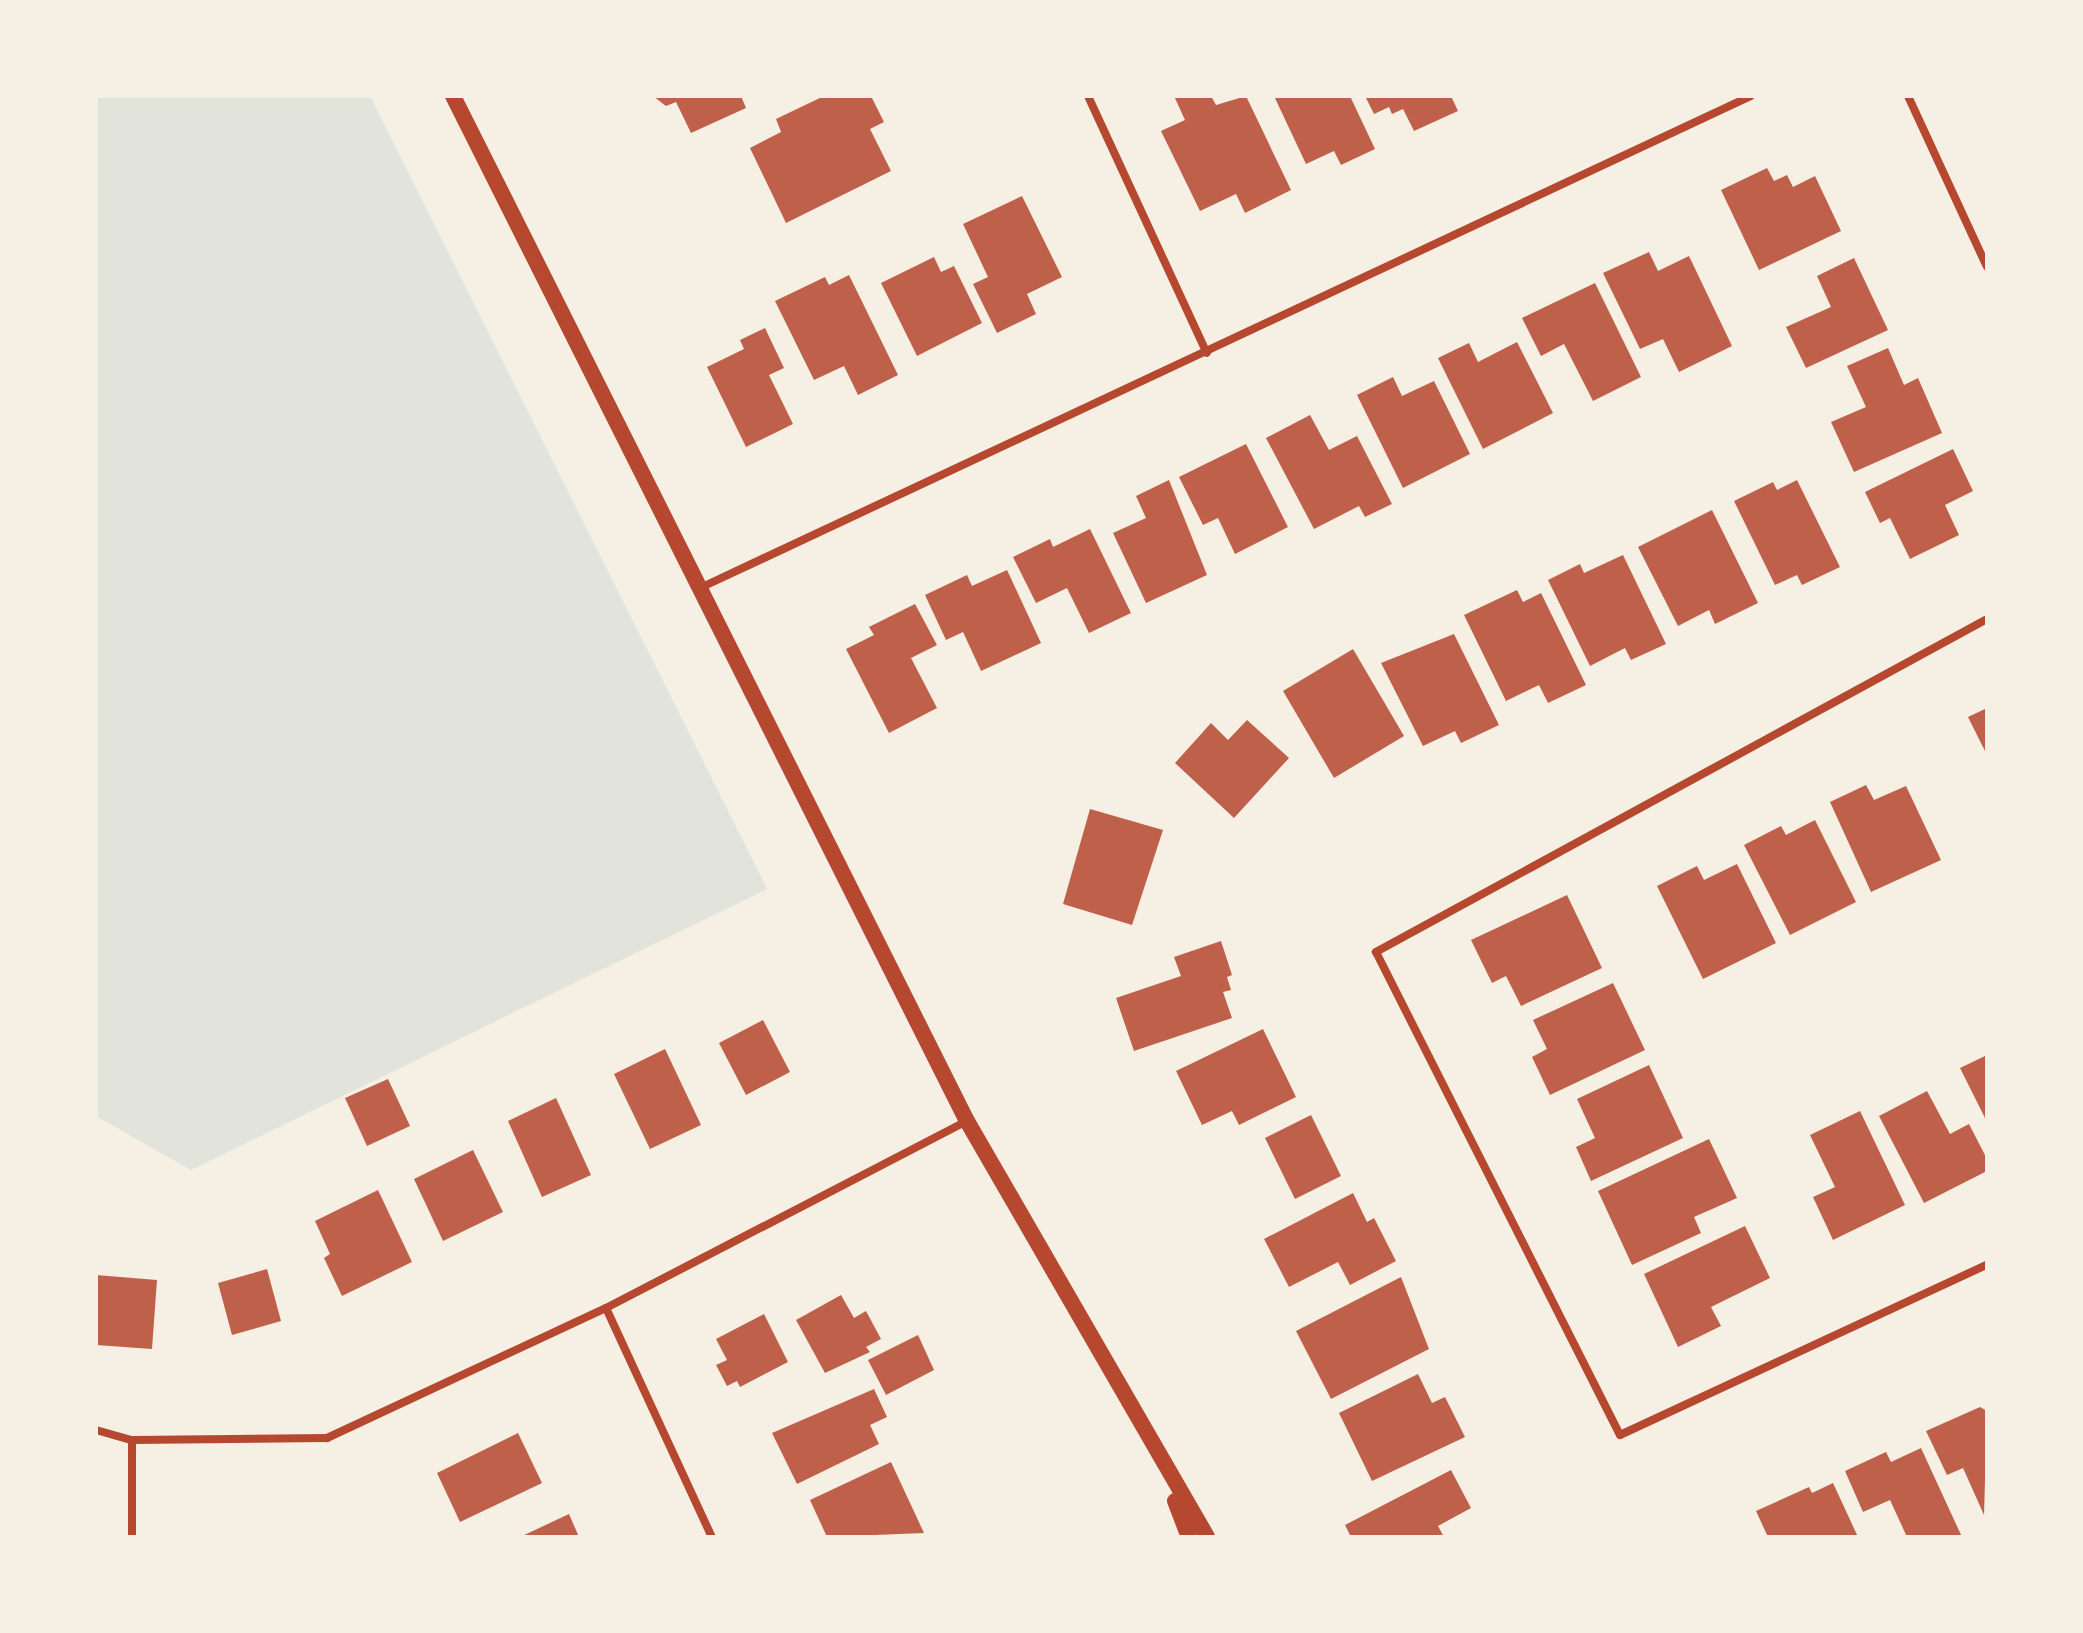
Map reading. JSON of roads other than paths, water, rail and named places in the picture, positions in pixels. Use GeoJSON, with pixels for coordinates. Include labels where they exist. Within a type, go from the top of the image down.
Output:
{"type":"FeatureCollection","features":[{"type":"Feature","properties":{"kind":"main road"},"geometry":{"type":"LineString","coordinates":[[453,96],[967,1121],[1163,1469],[1207,1537]]}},
{"type":"Feature","properties":{"kind":"main road"},"geometry":{"type":"LineString","coordinates":[[1163,1469],[1189,1537]]}},
{"type":"Feature","properties":{"kind":"street"},"geometry":{"type":"LineString","coordinates":[[1088,96],[1207,353]]}},
{"type":"Feature","properties":{"kind":"street"},"geometry":{"type":"LineString","coordinates":[[700,588],[1751,96]]}},
{"type":"Feature","properties":{"kind":"street"},"geometry":{"type":"LineString","coordinates":[[1908,96],[1987,267]]}},
{"type":"Feature","properties":{"kind":"street"},"geometry":{"type":"LineString","coordinates":[[1987,619],[1376,952],[1620,1435],[1987,1265]]}},
{"type":"Feature","properties":{"kind":"street"},"geometry":{"type":"LineString","coordinates":[[96,1430],[132,1440],[327,1438],[606,1308],[967,1121]]}},
{"type":"Feature","properties":{"kind":"street"},"geometry":{"type":"LineString","coordinates":[[606,1308],[712,1537]]}},
{"type":"Feature","properties":{"kind":"street"},"geometry":{"type":"LineString","coordinates":[[132,1440],[132,1537]]}}]}
